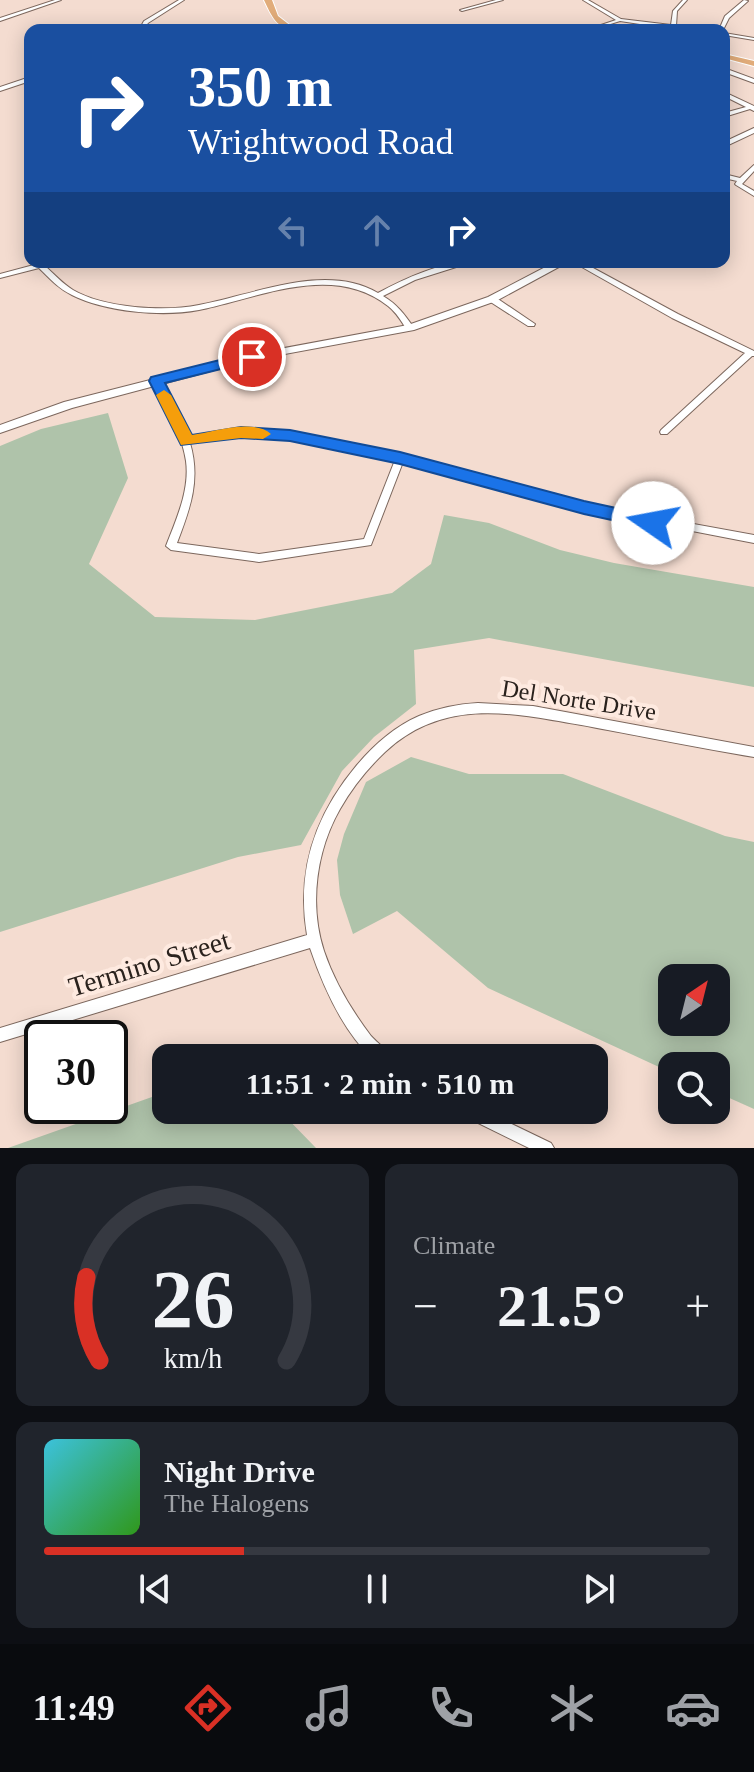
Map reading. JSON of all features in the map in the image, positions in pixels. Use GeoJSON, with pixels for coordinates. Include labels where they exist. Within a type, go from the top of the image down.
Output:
{"type":"FeatureCollection","features":[{"type":"Feature","properties":{"kind":"main road"},"geometry":{"type":"LineString","coordinates":[[268,0],[275,17],[284,24]]}},
{"type":"Feature","properties":{"kind":"main road"},"geometry":{"type":"LineString","coordinates":[[730,56],[754,62]]}},
{"type":"Feature","properties":{"kind":"main road"},"geometry":{"type":"LineString","coordinates":[[730,142],[754,130]]}},
{"type":"Feature","properties":{"kind":"main road"},"geometry":{"type":"LineString","coordinates":[[0,429],[68,405],[277,351],[410,328],[492,299],[551,268]]}},
{"type":"Feature","properties":{"kind":"street"},"geometry":{"type":"LineString","coordinates":[[0,20],[59,0]]}},
{"type":"Feature","properties":{"kind":"street"},"geometry":{"type":"LineString","coordinates":[[145,24],[182,0]]}},
{"type":"Feature","properties":{"kind":"street"},"geometry":{"type":"LineString","coordinates":[[462,10],[501,0]]}},
{"type":"Feature","properties":{"kind":"street"},"geometry":{"type":"LineString","coordinates":[[585,0],[620,20],[646,24]]}},
{"type":"Feature","properties":{"kind":"street"},"geometry":{"type":"LineString","coordinates":[[673,24],[675,11],[685,0]]}},
{"type":"Feature","properties":{"kind":"street"},"geometry":{"type":"LineString","coordinates":[[725,24],[727,17],[746,1]]}},
{"type":"Feature","properties":{"kind":"street"},"geometry":{"type":"LineString","coordinates":[[607,24],[620,20]]}},
{"type":"Feature","properties":{"kind":"street"},"geometry":{"type":"LineString","coordinates":[[730,34],[754,39]]}},
{"type":"Feature","properties":{"kind":"street"},"geometry":{"type":"LineString","coordinates":[[730,72],[754,81]]}},
{"type":"Feature","properties":{"kind":"street"},"geometry":{"type":"LineString","coordinates":[[0,89],[24,81]]}},
{"type":"Feature","properties":{"kind":"street"},"geometry":{"type":"LineString","coordinates":[[730,97],[753,108]]}},
{"type":"Feature","properties":{"kind":"street"},"geometry":{"type":"LineString","coordinates":[[730,114],[753,108]]}},
{"type":"Feature","properties":{"kind":"street"},"geometry":{"type":"LineString","coordinates":[[740,184],[754,167]]}},
{"type":"Feature","properties":{"kind":"street"},"geometry":{"type":"LineString","coordinates":[[730,179],[754,194]]}},
{"type":"Feature","properties":{"kind":"street"},"geometry":{"type":"LineString","coordinates":[[0,276],[37,268]]}},
{"type":"Feature","properties":{"kind":"street"},"geometry":{"type":"LineString","coordinates":[[43,268],[77,295],[165,311],[195,308],[317,281],[359,287],[393,305],[410,328]]}},
{"type":"Feature","properties":{"kind":"street"},"geometry":{"type":"LineString","coordinates":[[378,296],[412,278],[447,268]]}},
{"type":"Feature","properties":{"kind":"street"},"geometry":{"type":"LineString","coordinates":[[588,268],[752,354],[664,432]]}},
{"type":"Feature","properties":{"kind":"street"},"geometry":{"type":"LineString","coordinates":[[492,299],[531,324]]}},
{"type":"Feature","properties":{"kind":"street"},"geometry":{"type":"LineString","coordinates":[[156,381],[187,441],[194,467],[193,485],[171,546],[259,558],[368,542],[400,458]]}},
{"type":"Feature","properties":{"kind":"street"},"geometry":{"type":"LineString","coordinates":[[187,441],[241,432],[290,435],[400,458],[584,507],[754,539]]}},
{"type":"Feature","properties":{"kind":"street","name":"Del Norte Drive"},"geometry":{"type":"LineString","coordinates":[[313,940],[310,870],[318,836],[346,783],[381,747],[407,727],[443,713],[501,707],[754,752]]}},
{"type":"Feature","properties":{"kind":"street"},"geometry":{"type":"LineString","coordinates":[[313,940],[338,999],[368,1044]]}},
{"type":"Feature","properties":{"kind":"street","name":"Termino Street"},"geometry":{"type":"LineString","coordinates":[[0,1035],[313,940]]}},
{"type":"Feature","properties":{"kind":"street"},"geometry":{"type":"LineString","coordinates":[[496,1124],[546,1148]]}},
{"type":"Feature","properties":{"kind":"green space"},"geometry":{"type":"Polygon","coordinates":[[[108,413],[128,478],[89,564],[155,617],[255,620],[392,593],[431,564],[444,515],[489,523],[560,550],[614,563],[754,587],[754,687],[489,638],[414,650],[416,704],[374,737],[342,771],[301,845],[238,857],[0,932],[0,446],[41,429],[108,413]]]}},
{"type":"Feature","properties":{"kind":"green space"},"geometry":{"type":"Polygon","coordinates":[[[411,757],[469,774],[563,774],[725,836],[754,842],[754,1109],[730,1098],[730,1052],[658,1052],[658,1067],[488,988],[397,911],[353,934],[340,895],[337,860],[344,834],[366,782],[411,757]]]}},
{"type":"Feature","properties":{"kind":"green space"},"geometry":{"type":"Polygon","coordinates":[[[152,1097],[152,1124],[293,1124],[316,1148],[8,1148],[76,1124],[128,1124],[128,1105],[152,1097]]]}},
{"type":"Feature","properties":{"kind":"slow traffic"},"geometry":{"type":"LineString","coordinates":[[164,395],[187,441],[241,432],[263,434]]}},
{"type":"Feature","properties":{"kind":"route"},"geometry":{"type":"LineString","coordinates":[[252,357],[156,381],[187,441],[241,432],[290,435],[400,458],[653,523]]}}]}
